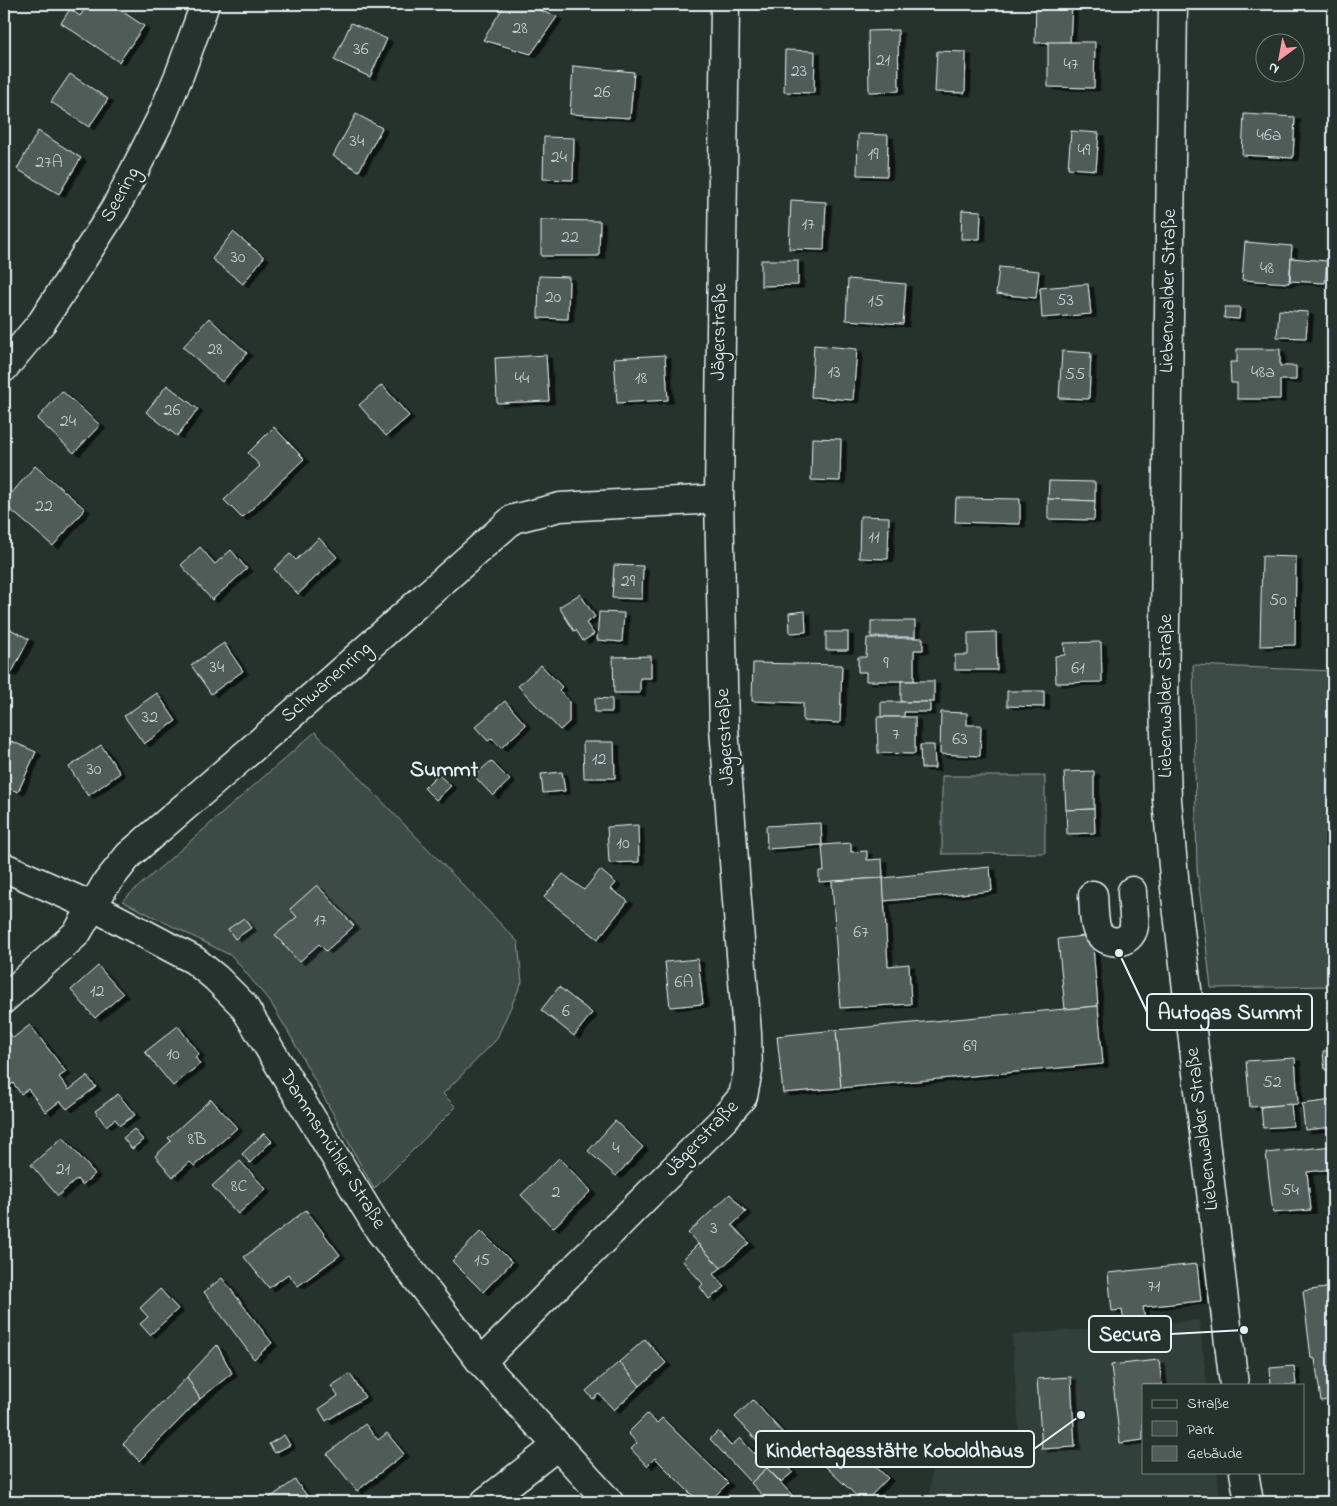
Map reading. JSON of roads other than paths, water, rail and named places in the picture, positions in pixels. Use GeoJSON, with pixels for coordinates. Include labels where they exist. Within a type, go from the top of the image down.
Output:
{"type":"FeatureCollection","features":[{"type":"Feature","properties":{"kind":"street","name":"Seering"},"geometry":{"type":"LineString","coordinates":[[4,368],[42,322],[115,210],[162,116],[205,4]]}},
{"type":"Feature","properties":{"kind":"street","name":"Jägerstraße"},"geometry":{"type":"LineString","coordinates":[[481,1362],[724,1120],[743,1096],[748,1071],[724,728],[719,499],[725,4]]}},
{"type":"Feature","properties":{"kind":"street","name":"Liebenwalder Straße"},"geometry":{"type":"LineString","coordinates":[[1173,4],[1164,701],[1166,792],[1189,1011],[1234,1384]]}},
{"type":"Feature","properties":{"kind":"street","name":"Schwanenring"},"geometry":{"type":"LineString","coordinates":[[4,999],[77,933],[94,907],[105,885],[129,855],[305,703],[513,519],[560,507],[719,499]]}},
{"type":"Feature","properties":{"kind":"street","name":"Dammsmühler Straße"},"geometry":{"type":"LineString","coordinates":[[4,867],[94,907],[194,960],[216,978],[243,1005],[380,1231],[481,1362],[609,1502]]}},
{"type":"Feature","properties":{"kind":"street"},"geometry":{"type":"LineString","coordinates":[[1094,895],[1096,928],[1101,937],[1111,942],[1117,942],[1123,941],[1130,936],[1134,927],[1132,891]]}},
{"type":"Feature","properties":{"kind":"street"},"geometry":{"type":"LineString","coordinates":[[485,1502],[557,1446]]}},
{"type":"Feature","properties":{"kind":"street"},"geometry":{"type":"LineString","coordinates":[[1244,1474],[1249,1502]]}},
{"type":"Feature","properties":{"kind":"place","name":"Autogas Summt"},"geometry":{"type":"Point","coordinates":[1119,953]}},
{"type":"Feature","properties":{"kind":"place","name":"Secura"},"geometry":{"type":"Point","coordinates":[1244,1330]}},
{"type":"Feature","properties":{"kind":"place","name":"Kindertagesstätte Koboldhaus"},"geometry":{"type":"Point","coordinates":[1081,1415]}},
{"type":"Feature","properties":{"kind":"district","name":"Summt"},"geometry":{"type":"Point","coordinates":[444,771]}}]}
